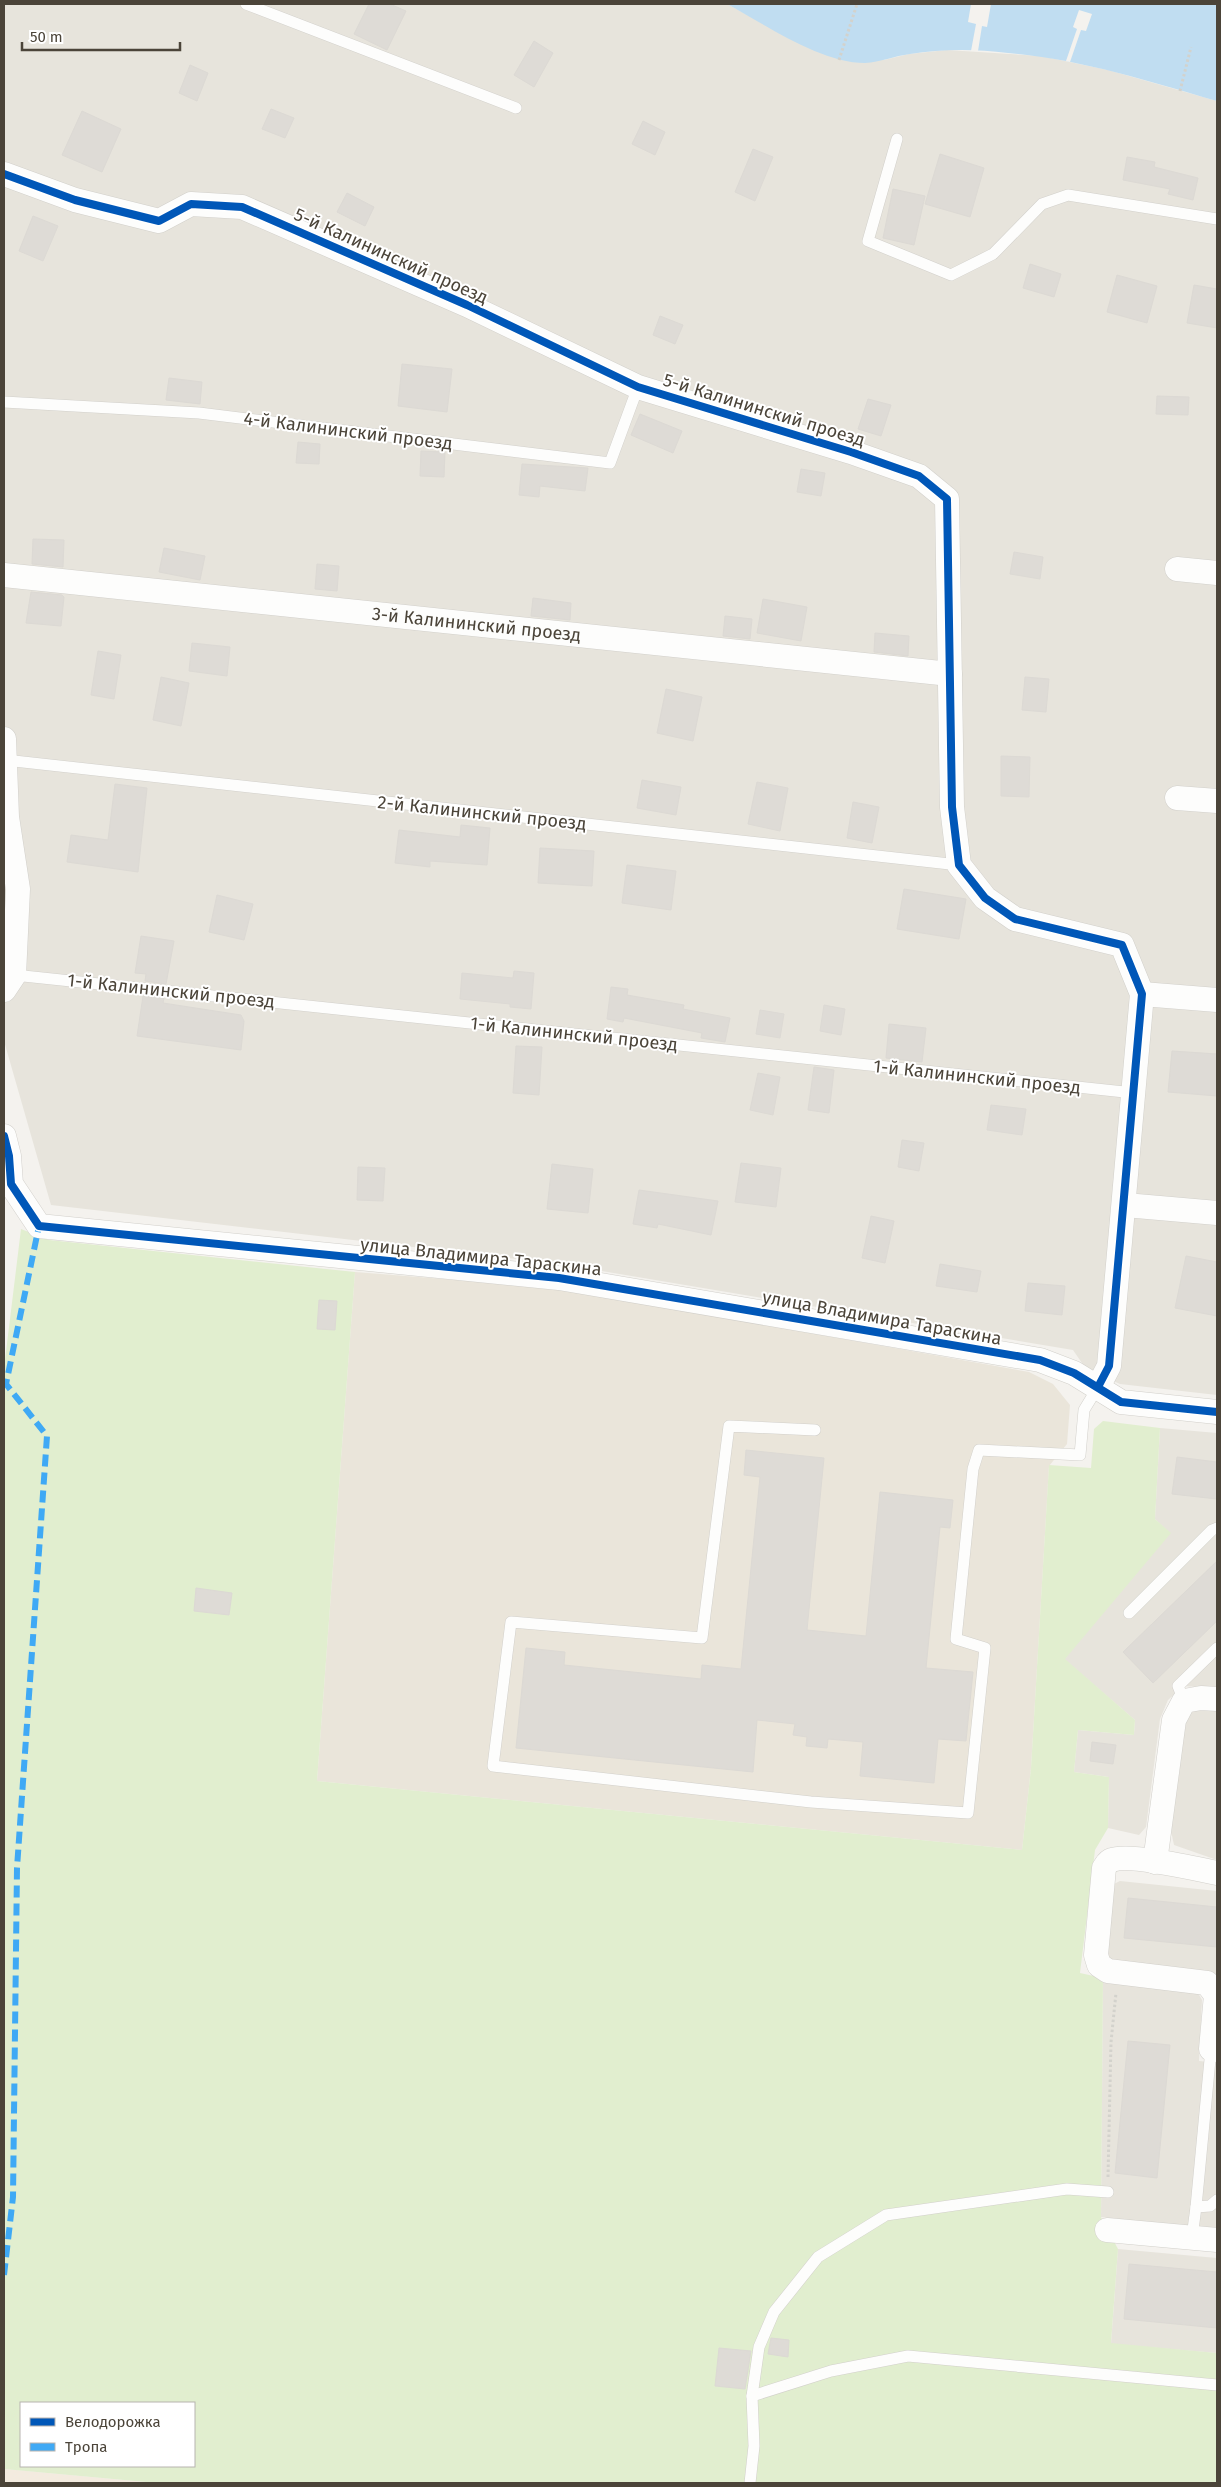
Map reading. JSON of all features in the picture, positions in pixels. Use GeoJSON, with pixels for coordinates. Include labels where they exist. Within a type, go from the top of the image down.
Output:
{"type":"FeatureCollection","features":[{"type":"Feature","properties":{"kind":"street","name":"5-й Калининский проезд"},"geometry":{"type":"LineString","coordinates":[[4,174],[75,200],[159,221],[191,204],[242,207],[467,305],[638,387],[851,452],[918,476],[947,499],[952,807],[959,865]]}},
{"type":"Feature","properties":{"kind":"street"},"geometry":{"type":"LineString","coordinates":[[1178,569],[1217,573]]}},
{"type":"Feature","properties":{"kind":"street","name":"3-й Калининский проезд"},"geometry":{"type":"LineString","coordinates":[[4,575],[950,674]]}},
{"type":"Feature","properties":{"kind":"street"},"geometry":{"type":"LineString","coordinates":[[4,749],[8,817],[18,889],[9,982]]}},
{"type":"Feature","properties":{"kind":"street"},"geometry":{"type":"LineString","coordinates":[[1177,798],[1217,801]]}},
{"type":"Feature","properties":{"kind":"street"},"geometry":{"type":"LineString","coordinates":[[959,865],[985,898],[1015,919],[1122,945],[1142,994],[1125,1205],[1109,1366],[1098,1387],[1121,1402],[1217,1412]]}},
{"type":"Feature","properties":{"kind":"street"},"geometry":{"type":"LineString","coordinates":[[1142,994],[1217,1000]]}},
{"type":"Feature","properties":{"kind":"street","name":"улица Владимира Тараскина"},"geometry":{"type":"LineString","coordinates":[[4,1136],[9,1156],[11,1184],[39,1226],[559,1278],[1040,1360],[1074,1373],[1098,1387]]}},
{"type":"Feature","properties":{"kind":"street"},"geometry":{"type":"LineString","coordinates":[[1125,1205],[1217,1213]]}},
{"type":"Feature","properties":{"kind":"street"},"geometry":{"type":"LineString","coordinates":[[1155,1862],[1174,1720],[1184,1701],[1201,1698],[1217,1699]]}},
{"type":"Feature","properties":{"kind":"street"},"geometry":{"type":"LineString","coordinates":[[1214,2049],[1216,1994],[1212,1986],[1202,1981],[1103,1969],[1097,1961],[1096,1955],[1104,1868],[1107,1863],[1119,1858],[1217,1873]]}},
{"type":"Feature","properties":{"kind":"street"},"geometry":{"type":"LineString","coordinates":[[1107,2230],[1217,2240]]}},
{"type":"Feature","properties":{"kind":"lane"},"geometry":{"type":"LineString","coordinates":[[246,4],[516,108]]}},
{"type":"Feature","properties":{"kind":"lane"},"geometry":{"type":"LineString","coordinates":[[897,139],[868,242],[951,275],[993,254],[1042,204],[1068,195],[1217,220]]}},
{"type":"Feature","properties":{"kind":"lane","name":"4-й Калининский проезд"},"geometry":{"type":"LineString","coordinates":[[4,402],[199,413],[610,463],[638,387]]}},
{"type":"Feature","properties":{"kind":"lane","name":"2-й Калининский проезд"},"geometry":{"type":"LineString","coordinates":[[4,749],[959,865]]}},
{"type":"Feature","properties":{"kind":"lane","name":"1-й Калининский проезд"},"geometry":{"type":"LineString","coordinates":[[9,982],[1134,1093]]}},
{"type":"Feature","properties":{"kind":"lane"},"geometry":{"type":"LineString","coordinates":[[815,1430],[729,1426],[702,1638],[511,1622],[493,1766],[811,1802],[968,1813],[985,1648],[956,1639],[973,1468],[979,1450],[1080,1455],[1084,1410],[1098,1387]]}},
{"type":"Feature","properties":{"kind":"lane"},"geometry":{"type":"LineString","coordinates":[[1129,1614],[1212,1530],[1217,1528]]}},
{"type":"Feature","properties":{"kind":"lane"},"geometry":{"type":"LineString","coordinates":[[1184,1701],[1178,1686],[1217,1648]]}},
{"type":"Feature","properties":{"kind":"lane"},"geometry":{"type":"LineString","coordinates":[[1192,2237],[1214,2049]]}},
{"type":"Feature","properties":{"kind":"lane"},"geometry":{"type":"LineString","coordinates":[[750,2483],[754,2446],[752,2396],[759,2347],[774,2312],[818,2257],[886,2215],[1067,2189],[1108,2192]]}},
{"type":"Feature","properties":{"kind":"lane"},"geometry":{"type":"LineString","coordinates":[[1196,2207],[1210,2206],[1217,2200]]}},
{"type":"Feature","properties":{"kind":"lane"},"geometry":{"type":"LineString","coordinates":[[752,2396],[831,2371],[908,2356],[1217,2385]]}},
{"type":"Feature","properties":{"kind":"path"},"geometry":{"type":"LineString","coordinates":[[839,60],[857,4]]}},
{"type":"Feature","properties":{"kind":"path"},"geometry":{"type":"LineString","coordinates":[[1180,91],[1191,47]]}},
{"type":"Feature","properties":{"kind":"path"},"geometry":{"type":"LineString","coordinates":[[1108,2192],[1112,2030],[1118,1972]]}},
{"type":"Feature","properties":{"kind":"shaded area"},"geometry":{"type":"Polygon","coordinates":[[[4,4],[727,4],[804,45],[884,60],[909,54],[947,50],[1041,56],[1108,70],[1217,101],[1217,1395],[1120,1384],[1086,1369],[1073,1350],[560,1264],[51,1205],[4,1041],[4,4]]]}},
{"type":"Feature","properties":{"kind":"shaded area"},"geometry":{"type":"Polygon","coordinates":[[[355,1272],[557,1288],[1029,1372],[1053,1384],[1070,1405],[1067,1444],[1049,1466],[1031,1768],[1022,1850],[317,1781],[355,1272]]]}},
{"type":"Feature","properties":{"kind":"shaded area"},"geometry":{"type":"Polygon","coordinates":[[[1160,1428],[1217,1433],[1217,1688],[1183,1686],[1168,1700],[1160,1719],[1146,1827],[1139,1835],[1108,1828],[1109,1777],[1074,1772],[1078,1730],[1134,1735],[1135,1720],[1064,1659],[1170,1533],[1155,1519],[1160,1428]]]}},
{"type":"Feature","properties":{"kind":"shaded area"},"geometry":{"type":"Polygon","coordinates":[[[1217,1708],[1217,1860],[1174,1845],[1171,1831],[1183,1719],[1188,1709],[1217,1708]]]}},
{"type":"Feature","properties":{"kind":"shaded area"},"geometry":{"type":"Polygon","coordinates":[[[1120,1881],[1217,1891],[1217,1979],[1105,1961],[1114,1884],[1120,1881]]]}},
{"type":"Feature","properties":{"kind":"shaded area"},"geometry":{"type":"Polygon","coordinates":[[[1103,1978],[1198,1993],[1202,2000],[1199,2061],[1217,2063],[1217,2230],[1101,2217],[1103,1978]]]}},
{"type":"Feature","properties":{"kind":"shaded area"},"geometry":{"type":"Polygon","coordinates":[[[1118,2249],[1217,2258],[1217,2353],[1111,2344],[1118,2249]]]}},
{"type":"Feature","properties":{"kind":"shaded area"},"geometry":{"type":"Polygon","coordinates":[[[4,2469],[157,2483],[4,2483],[4,2469]]]}},
{"type":"Feature","properties":{"kind":"green space"},"geometry":{"type":"Polygon","coordinates":[[[21,1229],[49,1240],[355,1272],[317,1781],[1022,1850],[1031,1768],[1049,1465],[1091,1468],[1094,1429],[1103,1421],[1160,1428],[1155,1519],[1171,1533],[1065,1659],[1135,1720],[1134,1735],[1078,1730],[1074,1772],[1109,1777],[1108,1828],[1095,1850],[1080,1973],[1103,1978],[1101,2217],[1118,2249],[1111,2343],[1217,2353],[1217,2483],[157,2483],[4,2469],[4,1368],[21,1229]]]}},
{"type":"Feature","properties":{"kind":"water"},"geometry":{"type":"Polygon","coordinates":[[[727,4],[1217,4],[1217,101],[1088,66],[1061,60],[1008,53],[946,50],[922,52],[865,63],[848,61],[812,50],[727,4]]]}},
{"type":"Feature","properties":{"kind":"pier"},"geometry":{"type":"Polygon","coordinates":[[[971,4],[991,4],[987,27],[982,26],[978,51],[971,51],[976,24],[968,22],[971,4]]]}},
{"type":"Feature","properties":{"kind":"pier"},"geometry":{"type":"Polygon","coordinates":[[[1079,10],[1092,14],[1086,31],[1081,30],[1070,62],[1066,61],[1077,29],[1073,27],[1079,10]]]}},
{"type":"Feature","properties":{"kind":"building"},"geometry":{"type":"Polygon","coordinates":[[[369,4],[390,4],[406,11],[387,50],[354,34],[369,4]]]}},
{"type":"Feature","properties":{"kind":"building"},"geometry":{"type":"Polygon","coordinates":[[[534,41],[553,53],[534,87],[514,75],[534,41]]]}},
{"type":"Feature","properties":{"kind":"building"},"geometry":{"type":"Polygon","coordinates":[[[190,65],[208,73],[197,101],[179,93],[190,65]]]}},
{"type":"Feature","properties":{"kind":"building"},"geometry":{"type":"Polygon","coordinates":[[[271,109],[294,118],[285,138],[262,129],[271,109]]]}},
{"type":"Feature","properties":{"kind":"building"},"geometry":{"type":"Polygon","coordinates":[[[82,111],[121,129],[102,172],[62,155],[82,111]]]}},
{"type":"Feature","properties":{"kind":"building"},"geometry":{"type":"Polygon","coordinates":[[[643,121],[665,132],[655,155],[632,144],[643,121]]]}},
{"type":"Feature","properties":{"kind":"building"},"geometry":{"type":"Polygon","coordinates":[[[753,149],[773,157],[755,201],[735,192],[753,149]]]}},
{"type":"Feature","properties":{"kind":"building"},"geometry":{"type":"Polygon","coordinates":[[[940,154],[984,168],[970,217],[925,204],[940,154]]]}},
{"type":"Feature","properties":{"kind":"building"},"geometry":{"type":"Polygon","coordinates":[[[1127,157],[1155,162],[1154,167],[1198,178],[1193,200],[1168,194],[1170,189],[1123,180],[1127,157]]]}},
{"type":"Feature","properties":{"kind":"building"},"geometry":{"type":"Polygon","coordinates":[[[893,189],[925,196],[914,245],[883,238],[893,189]]]}},
{"type":"Feature","properties":{"kind":"building"},"geometry":{"type":"Polygon","coordinates":[[[347,193],[374,207],[365,226],[337,212],[347,193]]]}},
{"type":"Feature","properties":{"kind":"building"},"geometry":{"type":"Polygon","coordinates":[[[33,216],[58,226],[43,261],[19,251],[33,216]]]}},
{"type":"Feature","properties":{"kind":"building"},"geometry":{"type":"Polygon","coordinates":[[[1030,264],[1061,274],[1054,297],[1023,288],[1030,264]]]}},
{"type":"Feature","properties":{"kind":"building"},"geometry":{"type":"Polygon","coordinates":[[[1117,275],[1157,286],[1147,323],[1107,312],[1117,275]]]}},
{"type":"Feature","properties":{"kind":"building"},"geometry":{"type":"Polygon","coordinates":[[[1194,285],[1217,289],[1217,328],[1187,323],[1194,285]]]}},
{"type":"Feature","properties":{"kind":"building"},"geometry":{"type":"Polygon","coordinates":[[[660,316],[683,325],[675,344],[653,335],[660,316]]]}},
{"type":"Feature","properties":{"kind":"building"},"geometry":{"type":"Polygon","coordinates":[[[402,364],[452,369],[447,412],[398,406],[402,364]]]}},
{"type":"Feature","properties":{"kind":"building"},"geometry":{"type":"Polygon","coordinates":[[[169,378],[202,382],[200,404],[166,400],[169,378]]]}},
{"type":"Feature","properties":{"kind":"building"},"geometry":{"type":"Polygon","coordinates":[[[1157,396],[1189,397],[1188,415],[1156,414],[1157,396]]]}},
{"type":"Feature","properties":{"kind":"building"},"geometry":{"type":"Polygon","coordinates":[[[868,399],[891,405],[881,436],[858,429],[868,399]]]}},
{"type":"Feature","properties":{"kind":"building"},"geometry":{"type":"Polygon","coordinates":[[[640,414],[682,431],[673,453],[631,435],[640,414]]]}},
{"type":"Feature","properties":{"kind":"building"},"geometry":{"type":"Polygon","coordinates":[[[298,442],[320,444],[319,464],[296,463],[298,442]]]}},
{"type":"Feature","properties":{"kind":"building"},"geometry":{"type":"Polygon","coordinates":[[[421,451],[445,452],[444,477],[420,476],[421,451]]]}},
{"type":"Feature","properties":{"kind":"building"},"geometry":{"type":"Polygon","coordinates":[[[522,464],[588,468],[585,491],[540,486],[539,497],[519,495],[522,464]]]}},
{"type":"Feature","properties":{"kind":"building"},"geometry":{"type":"Polygon","coordinates":[[[801,469],[825,473],[821,496],[797,492],[801,469]]]}},
{"type":"Feature","properties":{"kind":"building"},"geometry":{"type":"Polygon","coordinates":[[[33,539],[64,540],[63,567],[32,564],[33,539]]]}},
{"type":"Feature","properties":{"kind":"building"},"geometry":{"type":"Polygon","coordinates":[[[164,548],[205,556],[200,580],[159,572],[164,548]]]}},
{"type":"Feature","properties":{"kind":"building"},"geometry":{"type":"Polygon","coordinates":[[[1014,552],[1043,557],[1040,579],[1010,574],[1014,552]]]}},
{"type":"Feature","properties":{"kind":"building"},"geometry":{"type":"Polygon","coordinates":[[[317,564],[339,566],[337,591],[315,589],[317,564]]]}},
{"type":"Feature","properties":{"kind":"building"},"geometry":{"type":"Polygon","coordinates":[[[31,592],[62,595],[64,597],[61,626],[26,623],[31,592]]]}},
{"type":"Feature","properties":{"kind":"building"},"geometry":{"type":"Polygon","coordinates":[[[533,598],[571,603],[570,620],[531,616],[533,598]]]}},
{"type":"Feature","properties":{"kind":"building"},"geometry":{"type":"Polygon","coordinates":[[[763,599],[807,607],[801,641],[757,633],[763,599]]]}},
{"type":"Feature","properties":{"kind":"building"},"geometry":{"type":"Polygon","coordinates":[[[725,616],[752,619],[750,639],[723,636],[725,616]]]}},
{"type":"Feature","properties":{"kind":"building"},"geometry":{"type":"Polygon","coordinates":[[[875,633],[909,636],[908,656],[874,652],[875,633]]]}},
{"type":"Feature","properties":{"kind":"building"},"geometry":{"type":"Polygon","coordinates":[[[192,643],[230,647],[227,676],[189,671],[192,643]]]}},
{"type":"Feature","properties":{"kind":"building"},"geometry":{"type":"Polygon","coordinates":[[[98,651],[121,655],[114,699],[91,695],[98,651]]]}},
{"type":"Feature","properties":{"kind":"building"},"geometry":{"type":"Polygon","coordinates":[[[161,677],[189,683],[181,726],[153,720],[161,677]]]}},
{"type":"Feature","properties":{"kind":"building"},"geometry":{"type":"Polygon","coordinates":[[[1025,677],[1049,679],[1046,712],[1022,710],[1025,677]]]}},
{"type":"Feature","properties":{"kind":"building"},"geometry":{"type":"Polygon","coordinates":[[[666,689],[702,697],[693,741],[657,733],[666,689]]]}},
{"type":"Feature","properties":{"kind":"building"},"geometry":{"type":"Polygon","coordinates":[[[1001,756],[1030,757],[1029,797],[1001,796],[1001,756]]]}},
{"type":"Feature","properties":{"kind":"building"},"geometry":{"type":"Polygon","coordinates":[[[642,780],[681,787],[676,815],[637,808],[642,780]]]}},
{"type":"Feature","properties":{"kind":"building"},"geometry":{"type":"Polygon","coordinates":[[[757,782],[788,788],[780,831],[748,824],[757,782]]]}},
{"type":"Feature","properties":{"kind":"building"},"geometry":{"type":"Polygon","coordinates":[[[115,784],[147,788],[138,872],[67,862],[71,835],[108,840],[115,784]]]}},
{"type":"Feature","properties":{"kind":"building"},"geometry":{"type":"Polygon","coordinates":[[[853,802],[879,807],[872,843],[847,838],[853,802]]]}},
{"type":"Feature","properties":{"kind":"building"},"geometry":{"type":"Polygon","coordinates":[[[461,825],[490,828],[487,865],[430,861],[430,867],[395,863],[399,830],[460,837],[461,825]]]}},
{"type":"Feature","properties":{"kind":"building"},"geometry":{"type":"Polygon","coordinates":[[[540,848],[594,851],[592,886],[538,883],[540,848]]]}},
{"type":"Feature","properties":{"kind":"building"},"geometry":{"type":"Polygon","coordinates":[[[627,865],[676,871],[671,910],[622,903],[627,865]]]}},
{"type":"Feature","properties":{"kind":"building"},"geometry":{"type":"Polygon","coordinates":[[[904,889],[966,899],[959,939],[897,929],[904,889]]]}},
{"type":"Feature","properties":{"kind":"building"},"geometry":{"type":"Polygon","coordinates":[[[217,895],[253,904],[244,940],[209,932],[217,895]]]}},
{"type":"Feature","properties":{"kind":"building"},"geometry":{"type":"Polygon","coordinates":[[[141,936],[174,941],[166,984],[145,981],[146,974],[135,973],[141,936]]]}},
{"type":"Feature","properties":{"kind":"building"},"geometry":{"type":"Polygon","coordinates":[[[514,971],[534,973],[531,1009],[510,1007],[510,1004],[460,999],[462,973],[513,978],[514,971]]]}},
{"type":"Feature","properties":{"kind":"building"},"geometry":{"type":"Polygon","coordinates":[[[611,987],[628,989],[627,995],[684,1005],[683,1009],[730,1018],[725,1042],[701,1038],[702,1033],[624,1018],[623,1022],[607,1019],[611,987]]]}},
{"type":"Feature","properties":{"kind":"building"},"geometry":{"type":"Polygon","coordinates":[[[143,996],[164,998],[163,1003],[241,1015],[244,1021],[241,1050],[137,1036],[143,996]]]}},
{"type":"Feature","properties":{"kind":"building"},"geometry":{"type":"Polygon","coordinates":[[[824,1005],[845,1009],[841,1035],[820,1031],[824,1005]]]}},
{"type":"Feature","properties":{"kind":"building"},"geometry":{"type":"Polygon","coordinates":[[[760,1010],[784,1014],[780,1038],[756,1034],[760,1010]]]}},
{"type":"Feature","properties":{"kind":"building"},"geometry":{"type":"Polygon","coordinates":[[[889,1024],[926,1028],[922,1062],[886,1058],[889,1024]]]}},
{"type":"Feature","properties":{"kind":"building"},"geometry":{"type":"Polygon","coordinates":[[[516,1046],[542,1047],[539,1095],[513,1093],[516,1046]]]}},
{"type":"Feature","properties":{"kind":"building"},"geometry":{"type":"Polygon","coordinates":[[[1172,1051],[1217,1054],[1217,1096],[1168,1092],[1172,1051]]]}},
{"type":"Feature","properties":{"kind":"building"},"geometry":{"type":"Polygon","coordinates":[[[814,1067],[834,1070],[829,1113],[808,1110],[814,1067]]]}},
{"type":"Feature","properties":{"kind":"building"},"geometry":{"type":"Polygon","coordinates":[[[758,1073],[780,1077],[773,1115],[750,1110],[758,1073]]]}},
{"type":"Feature","properties":{"kind":"building"},"geometry":{"type":"Polygon","coordinates":[[[991,1105],[1026,1109],[1022,1135],[987,1130],[991,1105]]]}},
{"type":"Feature","properties":{"kind":"building"},"geometry":{"type":"Polygon","coordinates":[[[902,1140],[924,1143],[919,1171],[898,1167],[902,1140]]]}},
{"type":"Feature","properties":{"kind":"building"},"geometry":{"type":"Polygon","coordinates":[[[741,1163],[781,1168],[776,1207],[735,1202],[741,1163]]]}},
{"type":"Feature","properties":{"kind":"building"},"geometry":{"type":"Polygon","coordinates":[[[552,1164],[593,1169],[588,1213],[547,1209],[552,1164]]]}},
{"type":"Feature","properties":{"kind":"building"},"geometry":{"type":"Polygon","coordinates":[[[358,1167],[385,1168],[383,1201],[357,1200],[358,1167]]]}},
{"type":"Feature","properties":{"kind":"building"},"geometry":{"type":"Polygon","coordinates":[[[639,1190],[718,1201],[711,1235],[658,1224],[657,1228],[633,1224],[639,1190]]]}},
{"type":"Feature","properties":{"kind":"building"},"geometry":{"type":"Polygon","coordinates":[[[871,1216],[894,1221],[885,1263],[862,1258],[871,1216]]]}},
{"type":"Feature","properties":{"kind":"building"},"geometry":{"type":"Polygon","coordinates":[[[1186,1256],[1217,1262],[1217,1316],[1175,1308],[1186,1256]]]}},
{"type":"Feature","properties":{"kind":"building"},"geometry":{"type":"Polygon","coordinates":[[[940,1264],[981,1271],[977,1292],[936,1286],[940,1264]]]}},
{"type":"Feature","properties":{"kind":"building"},"geometry":{"type":"Polygon","coordinates":[[[1028,1283],[1065,1286],[1062,1315],[1025,1311],[1028,1283]]]}},
{"type":"Feature","properties":{"kind":"building"},"geometry":{"type":"Polygon","coordinates":[[[319,1300],[337,1301],[335,1330],[317,1329],[319,1300]]]}},
{"type":"Feature","properties":{"kind":"building"},"geometry":{"type":"Polygon","coordinates":[[[746,1450],[824,1458],[807,1630],[866,1636],[880,1492],[953,1500],[950,1528],[940,1527],[926,1668],[973,1672],[966,1741],[938,1739],[934,1783],[860,1776],[863,1742],[828,1739],[827,1748],[806,1746],[807,1737],[793,1735],[795,1724],[757,1720],[753,1772],[516,1748],[526,1648],[565,1652],[564,1665],[701,1679],[702,1665],[741,1669],[760,1477],[744,1475],[746,1450]]]}},
{"type":"Feature","properties":{"kind":"building"},"geometry":{"type":"Polygon","coordinates":[[[1177,1457],[1217,1462],[1217,1499],[1172,1494],[1177,1457]]]}},
{"type":"Feature","properties":{"kind":"building"},"geometry":{"type":"Polygon","coordinates":[[[1217,1561],[1217,1621],[1153,1683],[1123,1652],[1217,1561]]]}},
{"type":"Feature","properties":{"kind":"building"},"geometry":{"type":"Polygon","coordinates":[[[196,1588],[232,1593],[229,1615],[194,1611],[196,1588]]]}},
{"type":"Feature","properties":{"kind":"building"},"geometry":{"type":"Polygon","coordinates":[[[1092,1742],[1116,1745],[1113,1764],[1090,1761],[1092,1742]]]}},
{"type":"Feature","properties":{"kind":"building"},"geometry":{"type":"Polygon","coordinates":[[[1128,1898],[1217,1907],[1217,1947],[1124,1938],[1128,1898]]]}},
{"type":"Feature","properties":{"kind":"building"},"geometry":{"type":"Polygon","coordinates":[[[1128,2041],[1170,2045],[1157,2178],[1115,2173],[1128,2041]]]}},
{"type":"Feature","properties":{"kind":"building"},"geometry":{"type":"Polygon","coordinates":[[[1129,2264],[1217,2272],[1217,2328],[1124,2319],[1129,2264]]]}},
{"type":"Feature","properties":{"kind":"building"},"geometry":{"type":"Polygon","coordinates":[[[771,2338],[789,2340],[788,2357],[768,2354],[771,2338]]]}},
{"type":"Feature","properties":{"kind":"building"},"geometry":{"type":"Polygon","coordinates":[[[719,2348],[751,2351],[745,2389],[715,2386],[719,2348]]]}},
{"type":"Feature","properties":{"kind":"marked path"},"geometry":{"type":"LineString","coordinates":[[4,2275],[13,2197],[17,1868],[47,1436],[6,1384],[39,1226]]}},
{"type":"Feature","properties":{"kind":"cycle path"},"geometry":{"type":"LineString","coordinates":[[4,174],[75,200],[159,221],[191,204],[242,207],[467,305],[638,387],[851,452],[919,476],[947,499],[952,807],[959,865],[985,898],[1015,919],[1122,945],[1142,994],[1109,1366],[1098,1387]]}},
{"type":"Feature","properties":{"kind":"cycle path"},"geometry":{"type":"LineString","coordinates":[[4,1136],[9,1156],[11,1184],[39,1226],[559,1278],[1040,1360],[1074,1373],[1121,1402],[1217,1412]]}}]}
